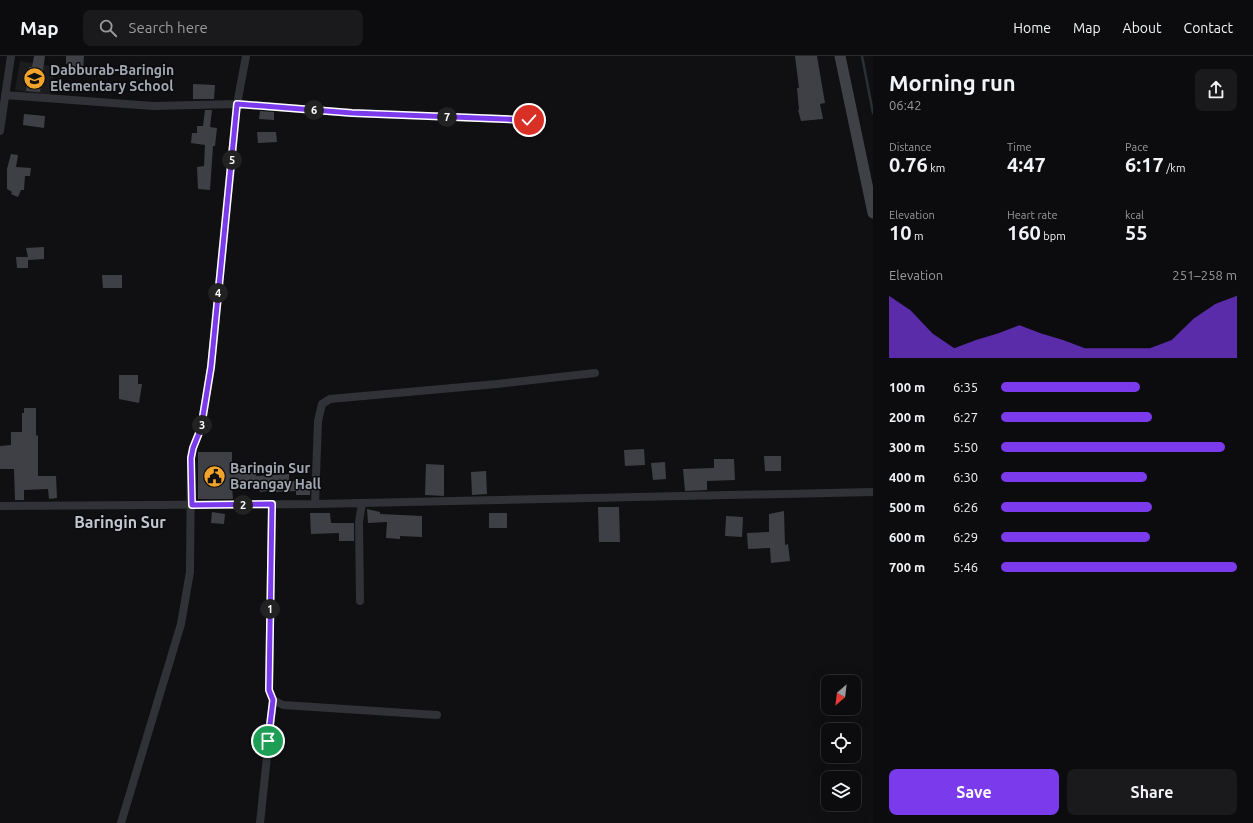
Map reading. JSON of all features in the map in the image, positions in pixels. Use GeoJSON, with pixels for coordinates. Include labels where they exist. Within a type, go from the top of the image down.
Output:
{"type":"FeatureCollection","features":[{"type":"Feature","properties":{"kind":"street"},"geometry":{"type":"LineString","coordinates":[[0,130],[11,56]]}},
{"type":"Feature","properties":{"kind":"street"},"geometry":{"type":"LineString","coordinates":[[121,823],[181,624],[190,572],[192,505],[191,458],[193,448],[201,428],[211,367],[237,104],[246,56]]}},
{"type":"Feature","properties":{"kind":"street"},"geometry":{"type":"LineString","coordinates":[[840,56],[873,213]]}},
{"type":"Feature","properties":{"kind":"street"},"geometry":{"type":"LineString","coordinates":[[5,95],[53,100],[154,106],[237,104],[352,113],[529,120]]}},
{"type":"Feature","properties":{"kind":"street"},"geometry":{"type":"LineString","coordinates":[[315,504],[318,421],[322,404],[330,399],[497,384],[595,373]]}},
{"type":"Feature","properties":{"kind":"street"},"geometry":{"type":"LineString","coordinates":[[0,506],[315,504],[873,492]]}},
{"type":"Feature","properties":{"kind":"street"},"geometry":{"type":"LineString","coordinates":[[360,601],[359,522],[362,503]]}},
{"type":"Feature","properties":{"kind":"street"},"geometry":{"type":"LineString","coordinates":[[260,823],[273,700],[269,690],[272,504]]}},
{"type":"Feature","properties":{"kind":"street"},"geometry":{"type":"LineString","coordinates":[[273,700],[284,705],[437,715]]}},
{"type":"Feature","properties":{"kind":"shaded area","name":"Dabburab-Baringin Elementary School"},"geometry":{"type":"Polygon","coordinates":[[[20,61],[55,67],[50,96],[15,90],[20,61]]]}},
{"type":"Feature","properties":{"kind":"building"},"geometry":{"type":"Polygon","coordinates":[[[34,56],[45,56],[40,92],[26,91],[29,67],[32,67],[34,56]]]}},
{"type":"Feature","properties":{"kind":"building"},"geometry":{"type":"Polygon","coordinates":[[[66,56],[84,56],[83,70],[70,70],[70,64],[66,64],[66,56]]]}},
{"type":"Feature","properties":{"kind":"building"},"geometry":{"type":"Polygon","coordinates":[[[795,56],[817,56],[825,103],[820,104],[823,119],[801,121],[798,110],[797,88],[799,88],[795,56]]]}},
{"type":"Feature","properties":{"kind":"building"},"geometry":{"type":"Polygon","coordinates":[[[193,84],[215,85],[214,99],[193,99],[193,84]]]}},
{"type":"Feature","properties":{"kind":"building"},"geometry":{"type":"Polygon","coordinates":[[[205,110],[212,110],[210,127],[217,128],[215,146],[213,146],[210,190],[198,189],[197,167],[204,166],[205,145],[191,143],[192,133],[197,133],[197,126],[203,126],[205,110]]]}},
{"type":"Feature","properties":{"kind":"building"},"geometry":{"type":"Polygon","coordinates":[[[260,111],[274,112],[274,120],[259,119],[260,111]]]}},
{"type":"Feature","properties":{"kind":"building"},"geometry":{"type":"Polygon","coordinates":[[[24,114],[45,116],[44,128],[23,125],[24,114]]]}},
{"type":"Feature","properties":{"kind":"building"},"geometry":{"type":"Polygon","coordinates":[[[257,132],[276,132],[277,142],[258,143],[257,132]]]}},
{"type":"Feature","properties":{"kind":"building"},"geometry":{"type":"Polygon","coordinates":[[[11,154],[18,155],[16,167],[31,168],[30,176],[25,176],[24,190],[21,190],[18,197],[11,194],[12,192],[7,189],[7,169],[11,154]]]}},
{"type":"Feature","properties":{"kind":"building"},"geometry":{"type":"Polygon","coordinates":[[[44,247],[44,259],[28,260],[28,268],[17,268],[16,257],[28,257],[26,248],[44,247]]]}},
{"type":"Feature","properties":{"kind":"building"},"geometry":{"type":"Polygon","coordinates":[[[102,275],[122,275],[122,288],[103,288],[102,275]]]}},
{"type":"Feature","properties":{"kind":"building"},"geometry":{"type":"Polygon","coordinates":[[[119,375],[138,375],[138,384],[142,384],[139,403],[119,399],[119,375]]]}},
{"type":"Feature","properties":{"kind":"building"},"geometry":{"type":"Polygon","coordinates":[[[24,408],[36,408],[38,476],[56,476],[57,498],[49,499],[48,489],[24,490],[24,500],[15,500],[14,469],[0,469],[0,446],[11,445],[11,432],[22,432],[22,413],[24,413],[24,408]]]}},
{"type":"Feature","properties":{"kind":"building"},"geometry":{"type":"Polygon","coordinates":[[[644,449],[645,465],[625,466],[624,450],[644,449]]]}},
{"type":"Feature","properties":{"kind":"building"},"geometry":{"type":"Polygon","coordinates":[[[198,452],[232,452],[232,471],[257,472],[256,476],[289,474],[289,481],[310,481],[310,495],[296,495],[296,491],[275,492],[275,490],[260,492],[259,488],[232,487],[233,499],[198,499],[198,452]]]}},
{"type":"Feature","properties":{"kind":"building"},"geometry":{"type":"Polygon","coordinates":[[[764,456],[781,456],[781,471],[765,471],[764,456]]]}},
{"type":"Feature","properties":{"kind":"building"},"geometry":{"type":"Polygon","coordinates":[[[714,459],[734,459],[735,480],[707,481],[707,490],[685,491],[683,469],[714,468],[714,459]]]}},
{"type":"Feature","properties":{"kind":"building"},"geometry":{"type":"Polygon","coordinates":[[[665,462],[666,479],[653,480],[651,463],[665,462]]]}},
{"type":"Feature","properties":{"kind":"building"},"geometry":{"type":"Polygon","coordinates":[[[426,464],[444,465],[444,496],[425,495],[426,464]]]}},
{"type":"Feature","properties":{"kind":"building"},"geometry":{"type":"Polygon","coordinates":[[[486,471],[487,494],[472,495],[471,472],[486,471]]]}},
{"type":"Feature","properties":{"kind":"building"},"geometry":{"type":"Polygon","coordinates":[[[598,507],[619,507],[620,542],[599,542],[598,507]]]}},
{"type":"Feature","properties":{"kind":"building"},"geometry":{"type":"Polygon","coordinates":[[[367,509],[380,512],[380,514],[422,516],[422,537],[400,536],[400,539],[386,538],[387,522],[368,523],[367,509]]]}},
{"type":"Feature","properties":{"kind":"building"},"geometry":{"type":"Polygon","coordinates":[[[784,511],[785,545],[788,544],[790,561],[771,563],[770,548],[748,549],[747,533],[769,532],[769,514],[784,511]]]}},
{"type":"Feature","properties":{"kind":"building"},"geometry":{"type":"Polygon","coordinates":[[[212,512],[225,514],[224,524],[211,523],[212,512]]]}},
{"type":"Feature","properties":{"kind":"building"},"geometry":{"type":"Polygon","coordinates":[[[310,513],[330,513],[331,523],[354,523],[354,541],[339,541],[339,533],[311,534],[310,513]]]}},
{"type":"Feature","properties":{"kind":"building"},"geometry":{"type":"Polygon","coordinates":[[[489,513],[507,513],[507,528],[489,528],[489,513]]]}},
{"type":"Feature","properties":{"kind":"building"},"geometry":{"type":"Polygon","coordinates":[[[726,516],[743,517],[742,537],[725,536],[726,516]]]}},
{"type":"Feature","properties":{"kind":"waterway"},"geometry":{"type":"LineString","coordinates":[[862,56],[873,113]]}},
{"type":"Feature","properties":{"kind":"place","name":"Dabburab-Baringin Elementary School"},"geometry":{"type":"Point","coordinates":[35,78]}},
{"type":"Feature","properties":{"kind":"place","name":"Baringin Sur Barangay Hall"},"geometry":{"type":"Point","coordinates":[215,476]}},
{"type":"Feature","properties":{"kind":"district","name":"Baringin Sur"},"geometry":{"type":"Point","coordinates":[120,522]}},
{"type":"Feature","properties":{"kind":"route"},"geometry":{"type":"LineString","coordinates":[[268,741],[273,700],[269,690],[272,504],[192,505],[191,458],[193,448],[198,439],[201,428],[211,367],[237,104],[352,113],[529,120]]}}]}
